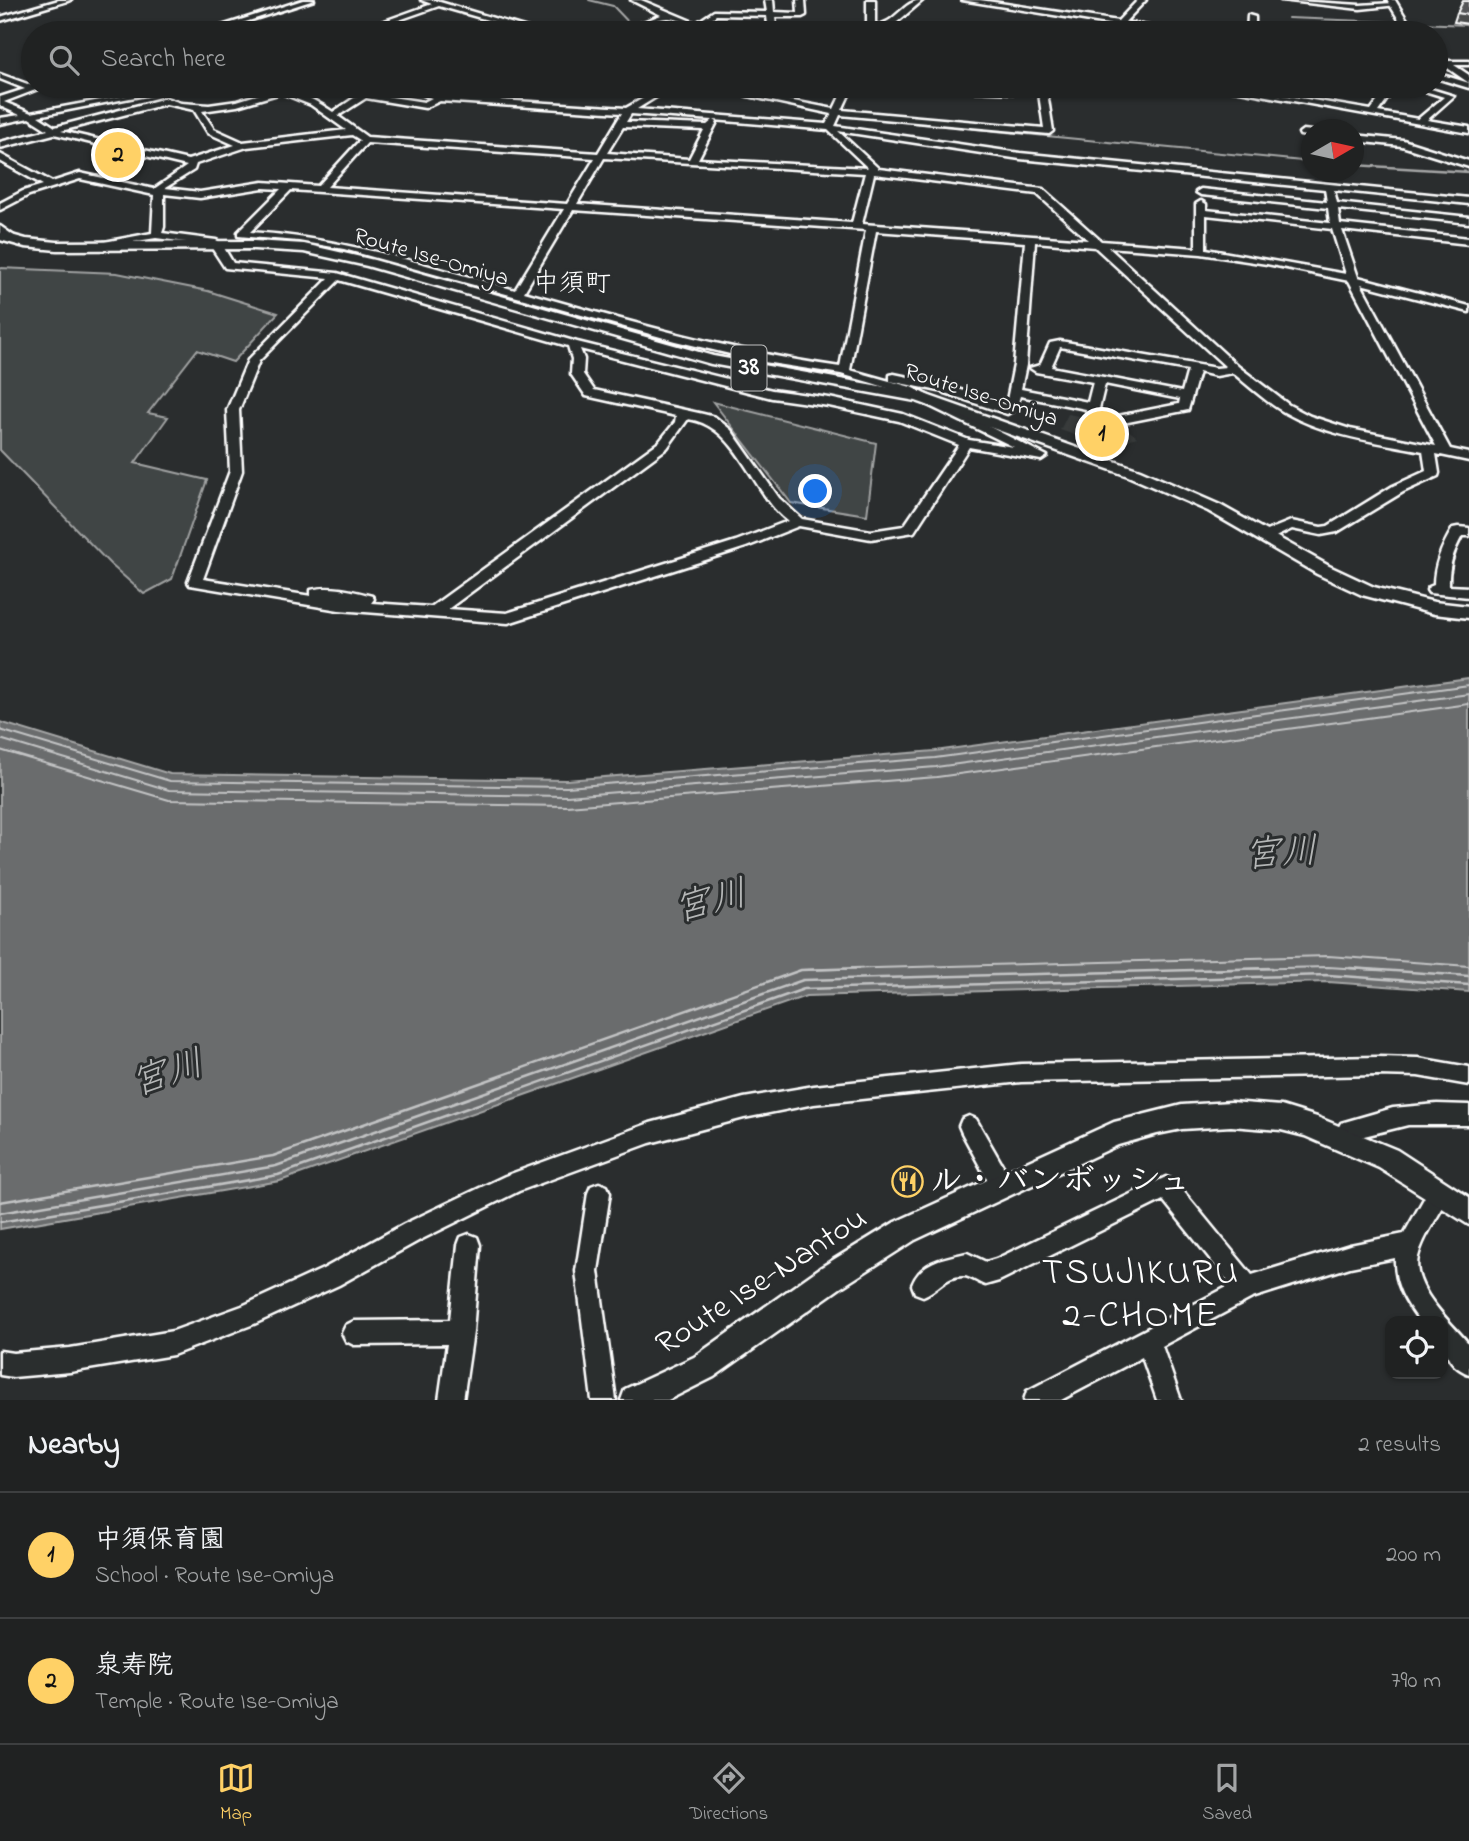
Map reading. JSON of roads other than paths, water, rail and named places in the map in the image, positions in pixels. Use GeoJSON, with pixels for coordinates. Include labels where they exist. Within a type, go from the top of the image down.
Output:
{"type":"FeatureCollection","features":[{"type":"Feature","properties":{"kind":"main road"},"geometry":{"type":"LineString","coordinates":[[1392,2],[1401,20]]}},
{"type":"Feature","properties":{"kind":"main road"},"geometry":{"type":"LineString","coordinates":[[1448,68],[1469,85]]}},
{"type":"Feature","properties":{"kind":"main road","name":"Route Ise-Omiya"},"geometry":{"type":"LineString","coordinates":[[7,238],[58,246],[278,246],[345,257],[711,360],[919,397],[1134,473],[1214,508],[1323,570],[1368,591],[1423,606],[1469,612]]}},
{"type":"Feature","properties":{"kind":"main road","name":"Route Ise-Nantou"},"geometry":{"type":"LineString","coordinates":[[636,1400],[704,1367],[894,1237],[1133,1128],[1182,1117],[1231,1114],[1281,1118],[1340,1136],[1388,1159],[1469,1212]]}},
{"type":"Feature","properties":{"kind":"street"},"geometry":{"type":"LineString","coordinates":[[0,19],[67,0]]}},
{"type":"Feature","properties":{"kind":"street"},"geometry":{"type":"LineString","coordinates":[[243,21],[310,0]]}},
{"type":"Feature","properties":{"kind":"street"},"geometry":{"type":"LineString","coordinates":[[425,0],[498,21]]}},
{"type":"Feature","properties":{"kind":"street"},"geometry":{"type":"LineString","coordinates":[[635,0],[686,21]]}},
{"type":"Feature","properties":{"kind":"street"},"geometry":{"type":"LineString","coordinates":[[704,21],[714,13],[802,15],[801,0]]}},
{"type":"Feature","properties":{"kind":"street"},"geometry":{"type":"LineString","coordinates":[[871,0],[871,21]]}},
{"type":"Feature","properties":{"kind":"street"},"geometry":{"type":"LineString","coordinates":[[893,21],[919,0]]}},
{"type":"Feature","properties":{"kind":"street"},"geometry":{"type":"LineString","coordinates":[[966,0],[1107,21]]}},
{"type":"Feature","properties":{"kind":"street"},"geometry":{"type":"LineString","coordinates":[[1122,21],[1142,0]]}},
{"type":"Feature","properties":{"kind":"street"},"geometry":{"type":"LineString","coordinates":[[1285,0],[1360,7],[1392,2]]}},
{"type":"Feature","properties":{"kind":"street"},"geometry":{"type":"LineString","coordinates":[[758,2],[769,1],[772,21]]}},
{"type":"Feature","properties":{"kind":"street"},"geometry":{"type":"LineString","coordinates":[[735,2],[736,13]]}},
{"type":"Feature","properties":{"kind":"street"},"geometry":{"type":"LineString","coordinates":[[390,21],[439,4]]}},
{"type":"Feature","properties":{"kind":"street"},"geometry":{"type":"LineString","coordinates":[[650,21],[667,15]]}},
{"type":"Feature","properties":{"kind":"street"},"geometry":{"type":"LineString","coordinates":[[1448,63],[1469,63]]}},
{"type":"Feature","properties":{"kind":"street"},"geometry":{"type":"LineString","coordinates":[[0,76],[21,82]]}},
{"type":"Feature","properties":{"kind":"street"},"geometry":{"type":"LineString","coordinates":[[1448,79],[1469,85]]}},
{"type":"Feature","properties":{"kind":"street"},"geometry":{"type":"LineString","coordinates":[[1450,96],[1469,85]]}},
{"type":"Feature","properties":{"kind":"street"},"geometry":{"type":"LineString","coordinates":[[0,101],[21,93]]}},
{"type":"Feature","properties":{"kind":"street"},"geometry":{"type":"LineString","coordinates":[[0,121],[124,98]]}},
{"type":"Feature","properties":{"kind":"street"},"geometry":{"type":"LineString","coordinates":[[0,145],[174,98]]}},
{"type":"Feature","properties":{"kind":"street"},"geometry":{"type":"LineString","coordinates":[[166,101],[197,109],[219,107],[253,98]]}},
{"type":"Feature","properties":{"kind":"street"},"geometry":{"type":"LineString","coordinates":[[305,98],[365,140],[873,171],[1040,191],[1236,369],[1285,408],[1306,419],[1346,432],[1469,457]]}},
{"type":"Feature","properties":{"kind":"street"},"geometry":{"type":"LineString","coordinates":[[332,116],[361,98]]}},
{"type":"Feature","properties":{"kind":"street"},"geometry":{"type":"LineString","coordinates":[[378,98],[425,105],[439,98],[715,117],[834,118],[1049,131],[1044,98]]}},
{"type":"Feature","properties":{"kind":"street"},"geometry":{"type":"LineString","coordinates":[[491,101],[497,98]]}},
{"type":"Feature","properties":{"kind":"street"},"geometry":{"type":"LineString","coordinates":[[518,293],[628,111],[650,98]]}},
{"type":"Feature","properties":{"kind":"street"},"geometry":{"type":"LineString","coordinates":[[780,98],[834,118],[1020,156],[1469,201]]}},
{"type":"Feature","properties":{"kind":"street"},"geometry":{"type":"LineString","coordinates":[[843,98],[834,118],[835,135],[868,160],[873,171],[856,227]]}},
{"type":"Feature","properties":{"kind":"street"},"geometry":{"type":"LineString","coordinates":[[1293,98],[1469,130]]}},
{"type":"Feature","properties":{"kind":"street"},"geometry":{"type":"LineString","coordinates":[[1373,113],[1384,98]]}},
{"type":"Feature","properties":{"kind":"street"},"geometry":{"type":"LineString","coordinates":[[1419,122],[1448,98]]}},
{"type":"Feature","properties":{"kind":"street"},"geometry":{"type":"LineString","coordinates":[[0,101],[71,137],[188,163],[243,145],[355,132]]}},
{"type":"Feature","properties":{"kind":"street"},"geometry":{"type":"LineString","coordinates":[[197,109],[211,131],[243,145]]}},
{"type":"Feature","properties":{"kind":"street"},"geometry":{"type":"LineString","coordinates":[[692,162],[715,117]]}},
{"type":"Feature","properties":{"kind":"street"},"geometry":{"type":"LineString","coordinates":[[620,124],[710,128]]}},
{"type":"Feature","properties":{"kind":"street"},"geometry":{"type":"LineString","coordinates":[[1364,139],[1403,143],[1469,164]]}},
{"type":"Feature","properties":{"kind":"street"},"geometry":{"type":"LineString","coordinates":[[320,189],[365,140]]}},
{"type":"Feature","properties":{"kind":"street"},"geometry":{"type":"LineString","coordinates":[[0,157],[51,185]]}},
{"type":"Feature","properties":{"kind":"street"},"geometry":{"type":"LineString","coordinates":[[158,192],[191,168],[192,165],[188,163]]}},
{"type":"Feature","properties":{"kind":"street"},"geometry":{"type":"LineString","coordinates":[[1200,251],[1201,173]]}},
{"type":"Feature","properties":{"kind":"street"},"geometry":{"type":"LineString","coordinates":[[0,207],[26,193],[79,176],[158,192],[200,195],[253,186],[320,189],[1200,251],[1267,261],[1353,279],[1469,309]]}},
{"type":"Feature","properties":{"kind":"street"},"geometry":{"type":"LineString","coordinates":[[288,187],[242,234],[334,243],[730,351],[935,386],[1007,410],[1012,406],[1020,365],[1030,240]]}},
{"type":"Feature","properties":{"kind":"street"},"geometry":{"type":"LineString","coordinates":[[1329,187],[1336,227],[1353,279],[1444,450]]}},
{"type":"Feature","properties":{"kind":"street"},"geometry":{"type":"LineString","coordinates":[[156,235],[159,227],[158,192]]}},
{"type":"Feature","properties":{"kind":"street"},"geometry":{"type":"LineString","coordinates":[[1201,192],[1469,220]]}},
{"type":"Feature","properties":{"kind":"street"},"geometry":{"type":"LineString","coordinates":[[1200,212],[1469,241]]}},
{"type":"Feature","properties":{"kind":"street"},"geometry":{"type":"LineString","coordinates":[[0,229],[7,238]]}},
{"type":"Feature","properties":{"kind":"street"},"geometry":{"type":"LineString","coordinates":[[843,370],[872,229]]}},
{"type":"Feature","properties":{"kind":"street"},"geometry":{"type":"LineString","coordinates":[[101,246],[156,235],[217,244],[229,266],[337,276],[573,344],[772,394],[829,402],[904,418],[966,443],[1041,456],[907,390],[843,370]]}},
{"type":"Feature","properties":{"kind":"street"},"geometry":{"type":"LineString","coordinates":[[337,276],[254,360],[233,410],[236,471],[195,582],[340,605],[508,618],[741,544],[798,522]]}},
{"type":"Feature","properties":{"kind":"street"},"geometry":{"type":"LineString","coordinates":[[573,344],[578,359],[578,374],[590,393],[713,421],[735,444],[784,513],[798,522],[871,535],[909,529],[966,443]]}},
{"type":"Feature","properties":{"kind":"street"},"geometry":{"type":"LineString","coordinates":[[1044,369],[1054,345],[1060,344],[1216,372],[1236,369]]}},
{"type":"Feature","properties":{"kind":"street"},"geometry":{"type":"LineString","coordinates":[[1020,365],[1185,396]]}},
{"type":"Feature","properties":{"kind":"street"},"geometry":{"type":"LineString","coordinates":[[1100,380],[1091,415],[1118,420],[1184,407],[1194,368]]}},
{"type":"Feature","properties":{"kind":"street"},"geometry":{"type":"LineString","coordinates":[[1016,392],[1093,407]]}},
{"type":"Feature","properties":{"kind":"street"},"geometry":{"type":"LineString","coordinates":[[436,613],[663,445],[681,423],[682,414]]}},
{"type":"Feature","properties":{"kind":"street"},"geometry":{"type":"LineString","coordinates":[[1264,537],[1291,525],[1321,531],[1332,529],[1398,489],[1433,473],[1429,447]]}},
{"type":"Feature","properties":{"kind":"street"},"geometry":{"type":"LineString","coordinates":[[1469,532],[1458,531],[1443,557],[1438,590],[1469,592]]}},
{"type":"Feature","properties":{"kind":"street"},"geometry":{"type":"LineString","coordinates":[[0,1363],[13,1365],[70,1360],[173,1343],[246,1316],[331,1277],[412,1232],[513,1183],[650,1133],[744,1108],[814,1094],[1021,1073],[1378,1066],[1418,1067],[1469,1076]]}},
{"type":"Feature","properties":{"kind":"street"},"geometry":{"type":"LineString","coordinates":[[1348,1130],[1434,1111],[1469,1115]]}},
{"type":"Feature","properties":{"kind":"street"},"geometry":{"type":"LineString","coordinates":[[969,1126],[1003,1187]]}},
{"type":"Feature","properties":{"kind":"street"},"geometry":{"type":"LineString","coordinates":[[923,1285],[939,1270],[967,1264],[985,1274],[999,1270],[1166,1187],[1248,1288]]}},
{"type":"Feature","properties":{"kind":"street"},"geometry":{"type":"LineString","coordinates":[[1430,1316],[1418,1301],[1406,1278],[1405,1258],[1439,1193]]}},
{"type":"Feature","properties":{"kind":"street"},"geometry":{"type":"LineString","coordinates":[[599,1194],[587,1271],[604,1400]]}},
{"type":"Feature","properties":{"kind":"street"},"geometry":{"type":"LineString","coordinates":[[1036,1400],[1248,1288],[1350,1256],[1412,1244]]}},
{"type":"Feature","properties":{"kind":"street"},"geometry":{"type":"LineString","coordinates":[[451,1400],[469,1245]]}},
{"type":"Feature","properties":{"kind":"street"},"geometry":{"type":"LineString","coordinates":[[354,1333],[461,1332]]}},
{"type":"Feature","properties":{"kind":"street"},"geometry":{"type":"LineString","coordinates":[[1448,1337],[1469,1362]]}},
{"type":"Feature","properties":{"kind":"street"},"geometry":{"type":"LineString","coordinates":[[1148,1340],[1158,1360],[1161,1382],[1169,1400]]}},
{"type":"Feature","properties":{"kind":"water","name":"宮川"},"geometry":{"type":"Polygon","coordinates":[[[1469,678],[1469,992],[1328,982],[806,996],[280,1181],[0,1229],[0,722],[170,774],[566,780],[935,751],[1469,678]]]}},
{"type":"Feature","properties":{"kind":"waterway"},"geometry":{"type":"LineString","coordinates":[[589,0],[613,6],[627,21]]}},
{"type":"Feature","properties":{"kind":"waterway"},"geometry":{"type":"LineString","coordinates":[[1288,18],[1366,21]]}},
{"type":"Feature","properties":{"kind":"waterway"},"geometry":{"type":"LineString","coordinates":[[1448,24],[1469,25]]}},
{"type":"Feature","properties":{"kind":"waterway"},"geometry":{"type":"LineString","coordinates":[[750,98],[842,116],[1312,162],[1300,161]]}},
{"type":"Feature","properties":{"kind":"waterway"},"geometry":{"type":"LineString","coordinates":[[1364,166],[1469,172]]}},
{"type":"Feature","properties":{"kind":"place","name":"泉寿院"},"geometry":{"type":"Point","coordinates":[118,155]}},
{"type":"Feature","properties":{"kind":"place","name":"中須保育園"},"geometry":{"type":"Point","coordinates":[1102,434]}},
{"type":"Feature","properties":{"kind":"place","name":"ル・バンボッシュ"},"geometry":{"type":"Point","coordinates":[907,1182]}},
{"type":"Feature","properties":{"kind":"district","name":"中須町"},"geometry":{"type":"Point","coordinates":[572,285]}},
{"type":"Feature","properties":{"kind":"district","name":"TSUJIKURU 2-CHOME"},"geometry":{"type":"Point","coordinates":[1141,1296]}}]}
